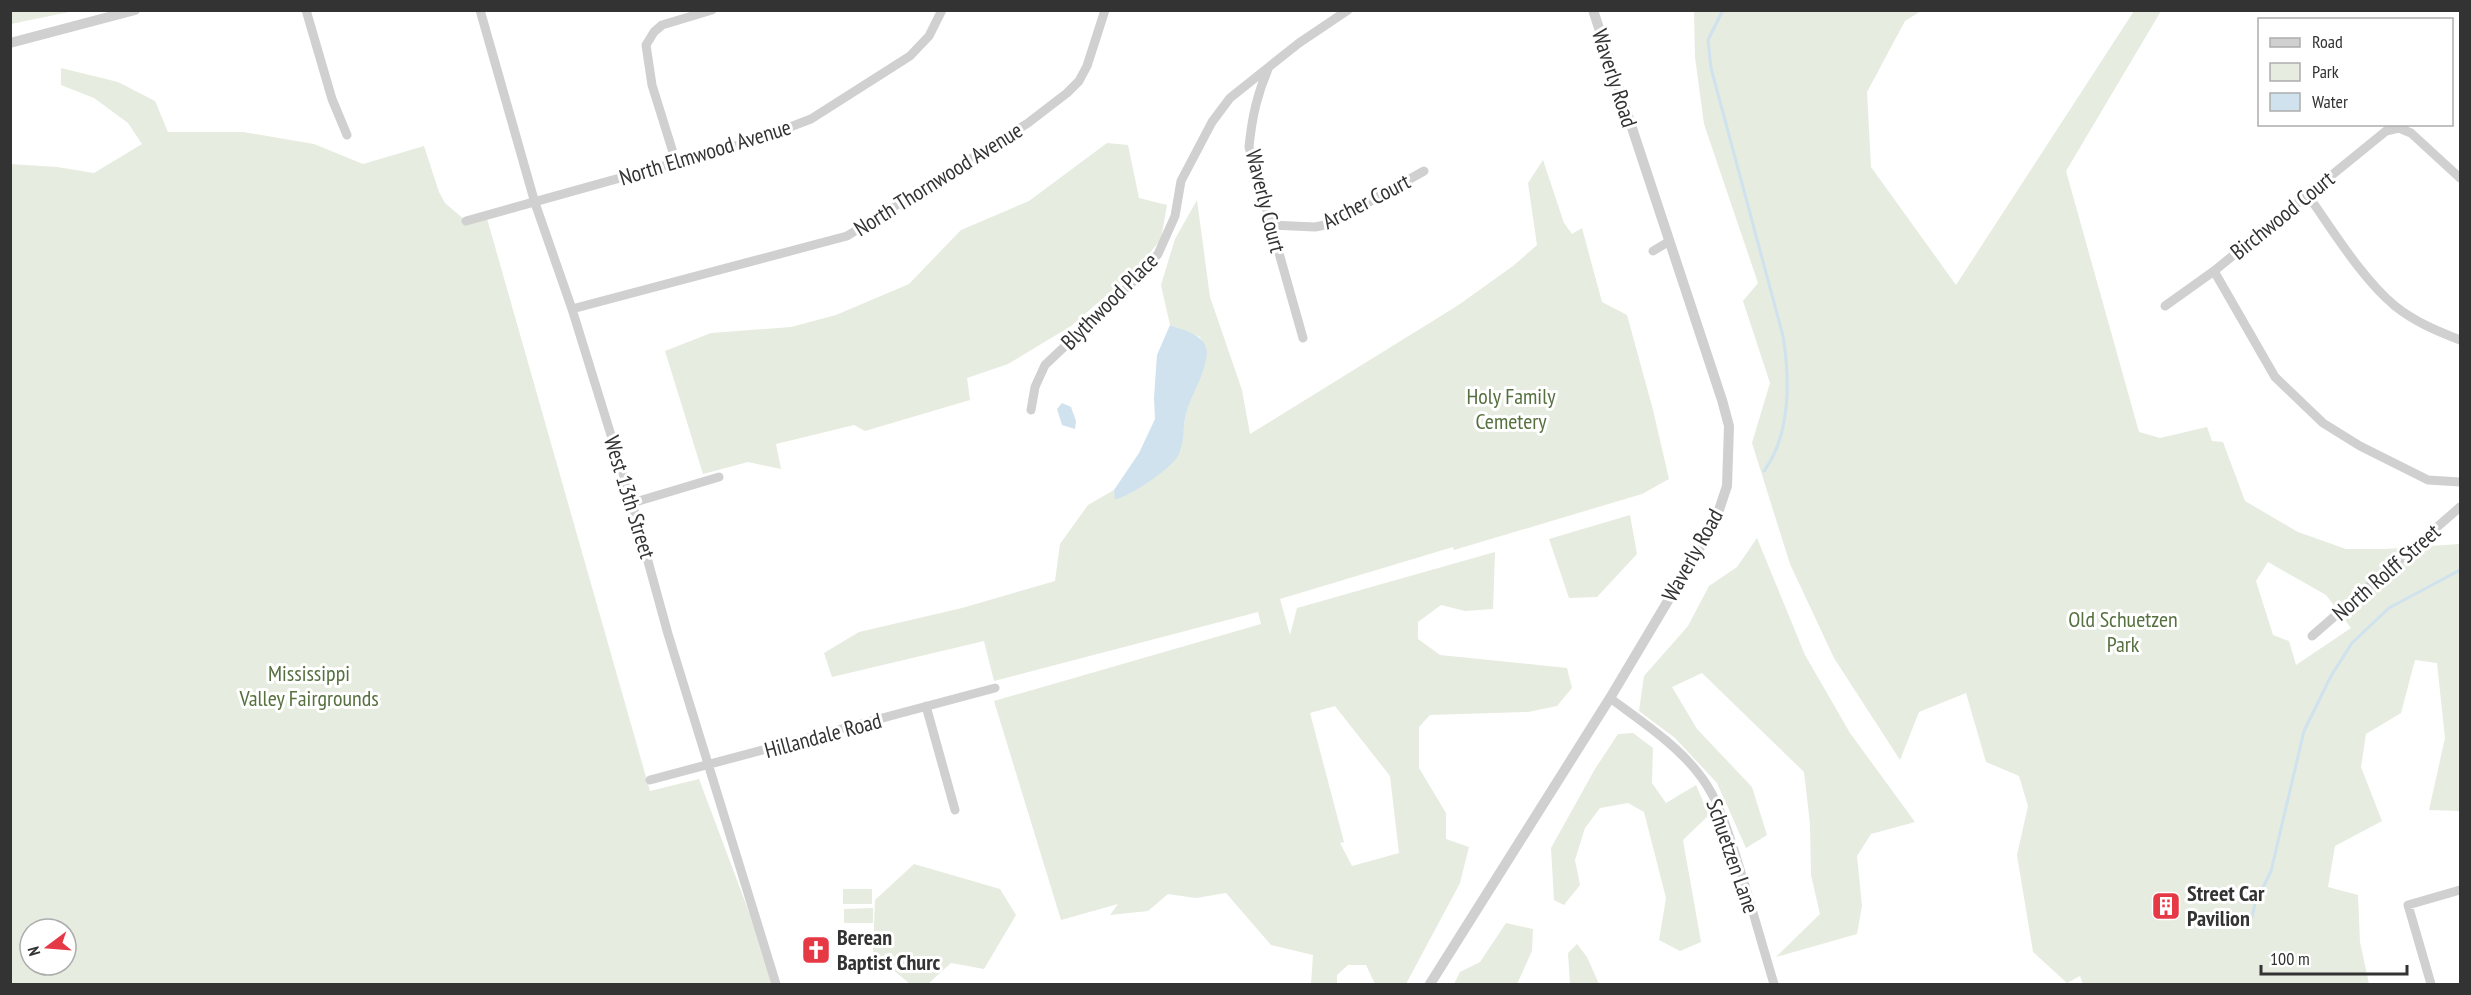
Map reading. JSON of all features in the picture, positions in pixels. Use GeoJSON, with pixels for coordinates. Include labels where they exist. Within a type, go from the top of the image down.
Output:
{"type":"FeatureCollection","features":[{"type":"Feature","properties":{"kind":"street"},"geometry":{"type":"LineString","coordinates":[[10,43],[135,10]]}},
{"type":"Feature","properties":{"kind":"street"},"geometry":{"type":"LineString","coordinates":[[306,10],[332,99],[347,135]]}},
{"type":"Feature","properties":{"kind":"street","name":"West 13th Street"},"geometry":{"type":"LineString","coordinates":[[480,10],[536,203],[572,309],[632,503],[668,634],[776,984]]}},
{"type":"Feature","properties":{"kind":"street"},"geometry":{"type":"LineString","coordinates":[[676,162],[652,85],[646,45],[654,32],[662,25],[712,10]]}},
{"type":"Feature","properties":{"kind":"street","name":"North Elmwood Avenue"},"geometry":{"type":"LineString","coordinates":[[466,221],[756,140],[812,119],[910,56],[929,36],[942,10]]}},
{"type":"Feature","properties":{"kind":"street","name":"North Thornwood Avenue"},"geometry":{"type":"LineString","coordinates":[[572,309],[847,236],[1028,123],[1067,93],[1079,81],[1087,66],[1105,10]]}},
{"type":"Feature","properties":{"kind":"street","name":"Blythwood Place"},"geometry":{"type":"LineString","coordinates":[[1031,410],[1035,387],[1045,365],[1138,277],[1158,254],[1175,216],[1181,181],[1206,131],[1230,98],[1270,65],[1348,10]]}},
{"type":"Feature","properties":{"kind":"street","name":"Waverly Road"},"geometry":{"type":"LineString","coordinates":[[1430,984],[1610,698],[1715,522],[1727,486],[1729,426],[1722,400],[1593,10]]}},
{"type":"Feature","properties":{"kind":"street","name":"Waverly Court"},"geometry":{"type":"LineString","coordinates":[[1270,65],[1257,94],[1249,147],[1302,338]]}},
{"type":"Feature","properties":{"kind":"street","name":"Birchwood Court"},"geometry":{"type":"LineString","coordinates":[[2165,306],[2214,271],[2386,131],[2399,128],[2411,133],[2460,178]]}},
{"type":"Feature","properties":{"kind":"street","name":"Archer Court"},"geometry":{"type":"LineString","coordinates":[[1271,225],[1315,227],[1330,224],[1424,171]]}},
{"type":"Feature","properties":{"kind":"street"},"geometry":{"type":"LineString","coordinates":[[2307,194],[2372,283],[2394,305],[2431,329],[2460,340]]}},
{"type":"Feature","properties":{"kind":"street"},"geometry":{"type":"LineString","coordinates":[[1653,251],[1668,242]]}},
{"type":"Feature","properties":{"kind":"street"},"geometry":{"type":"LineString","coordinates":[[2214,271],[2275,377],[2323,423],[2387,460],[2428,480],[2460,482]]}},
{"type":"Feature","properties":{"kind":"street"},"geometry":{"type":"LineString","coordinates":[[632,503],[719,477]]}},
{"type":"Feature","properties":{"kind":"street","name":"North Rolff Street"},"geometry":{"type":"LineString","coordinates":[[2312,636],[2460,507]]}},
{"type":"Feature","properties":{"kind":"street","name":"Hillandale Road"},"geometry":{"type":"LineString","coordinates":[[650,780],[995,688]]}},
{"type":"Feature","properties":{"kind":"street","name":"Schuetzen Lane"},"geometry":{"type":"LineString","coordinates":[[1610,698],[1671,746],[1702,777],[1713,796],[1746,886],[1774,984]]}},
{"type":"Feature","properties":{"kind":"street"},"geometry":{"type":"LineString","coordinates":[[926,706],[955,810]]}},
{"type":"Feature","properties":{"kind":"street"},"geometry":{"type":"LineString","coordinates":[[2432,984],[2408,905],[2460,890]]}},
{"type":"Feature","properties":{"kind":"green space"},"geometry":{"type":"Polygon","coordinates":[[[11,10],[74,10],[74,11],[11,24],[11,10]]]}},
{"type":"Feature","properties":{"kind":"green space","name":"Old Schuetzen Park"},"geometry":{"type":"Polygon","coordinates":[[[1698,10],[1921,11],[1905,21],[1867,92],[1871,167],[1956,285],[2134,11],[2161,11],[2066,171],[2139,432],[2160,438],[2207,427],[2212,441],[2223,442],[2245,501],[2298,532],[2346,549],[2460,544],[2460,811],[2429,810],[2445,738],[2437,663],[2415,660],[2401,713],[2366,734],[2361,767],[2382,821],[2335,846],[2328,887],[2358,895],[2360,942],[2369,984],[2083,984],[2080,976],[2067,983],[2033,952],[2017,855],[2028,806],[2019,776],[1986,762],[1966,693],[1919,712],[1900,760],[1834,658],[1790,564],[1752,443],[1770,383],[1743,301],[1758,283],[1704,124],[1695,57],[1694,13],[1698,10]],[[2268,562],[2256,581],[2273,635],[2289,641],[2296,665],[2351,628],[2326,595],[2268,562]]]}},
{"type":"Feature","properties":{"kind":"green space","name":"Mississippi Valley Fairgrounds"},"geometry":{"type":"Polygon","coordinates":[[[61,68],[118,82],[155,101],[168,132],[243,132],[314,144],[363,164],[424,146],[439,192],[445,203],[466,221],[486,215],[650,791],[699,779],[776,984],[11,984],[10,164],[57,167],[94,173],[142,144],[128,123],[94,98],[61,85],[61,68]]]}},
{"type":"Feature","properties":{"kind":"green space"},"geometry":{"type":"Polygon","coordinates":[[[1107,143],[1128,145],[1139,198],[1167,205],[1161,239],[1139,267],[1071,326],[1008,364],[967,378],[970,400],[865,431],[854,425],[776,444],[781,469],[748,462],[703,474],[665,351],[711,333],[791,327],[836,315],[909,284],[961,230],[1029,201],[1107,143]]]}},
{"type":"Feature","properties":{"kind":"green space","name":"Holy Family Cemetery"},"geometry":{"type":"Polygon","coordinates":[[[1543,160],[1564,223],[1572,234],[1582,228],[1602,302],[1627,315],[1669,479],[1642,494],[1280,599],[1290,635],[1297,608],[1495,552],[1493,609],[1465,611],[1441,605],[1418,622],[1418,639],[1440,655],[1567,668],[1572,688],[1557,706],[1528,712],[1430,715],[1419,727],[1419,768],[1446,813],[1446,839],[1469,847],[1460,883],[1406,984],[1375,984],[1366,965],[1348,965],[1337,975],[1337,984],[1311,984],[1313,955],[1271,945],[1226,893],[1196,898],[1168,894],[1148,911],[1110,915],[1118,904],[1061,920],[994,701],[1261,624],[1258,612],[994,681],[984,641],[832,677],[824,653],[859,632],[962,608],[1055,581],[1060,544],[1088,505],[1114,490],[1116,500],[1181,450],[1186,411],[1206,359],[1200,337],[1170,325],[1161,285],[1175,239],[1197,200],[1210,297],[1242,390],[1250,434],[1457,306],[1513,266],[1537,245],[1528,183],[1543,160]],[[1335,706],[1310,713],[1344,842],[1340,843],[1352,866],[1399,853],[1390,776],[1335,706]]]}},
{"type":"Feature","properties":{"kind":"green space"},"geometry":{"type":"Polygon","coordinates":[[[1630,515],[1637,554],[1597,597],[1569,598],[1549,539],[1630,515]]]}},
{"type":"Feature","properties":{"kind":"green space"},"geometry":{"type":"Polygon","coordinates":[[[1757,538],[1805,655],[1850,733],[1915,822],[1871,834],[1857,856],[1862,906],[1857,934],[1776,957],[1820,914],[1811,875],[1810,824],[1804,772],[1702,673],[1672,687],[1697,729],[1752,787],[1767,835],[1746,848],[1717,783],[1675,738],[1639,711],[1644,676],[1688,626],[1709,586],[1737,567],[1757,538]]]}},
{"type":"Feature","properties":{"kind":"green space"},"geometry":{"type":"Polygon","coordinates":[[[1633,733],[1653,748],[1652,783],[1666,803],[1696,785],[1709,815],[1683,840],[1701,942],[1680,951],[1659,940],[1666,898],[1644,812],[1628,803],[1600,808],[1585,828],[1575,860],[1580,885],[1564,905],[1554,900],[1551,848],[1595,769],[1618,734],[1633,733]]]}},
{"type":"Feature","properties":{"kind":"green space"},"geometry":{"type":"Polygon","coordinates":[[[914,864],[1000,889],[1016,915],[984,969],[951,963],[928,984],[910,984],[873,953],[875,900],[914,864]]]}},
{"type":"Feature","properties":{"kind":"green space"},"geometry":{"type":"Polygon","coordinates":[[[843,889],[872,889],[872,904],[843,904],[843,889]]]}},
{"type":"Feature","properties":{"kind":"green space"},"geometry":{"type":"Polygon","coordinates":[[[873,908],[873,923],[844,923],[844,909],[873,908]]]}},
{"type":"Feature","properties":{"kind":"green space"},"geometry":{"type":"Polygon","coordinates":[[[1506,923],[1533,929],[1532,951],[1517,984],[1454,984],[1460,972],[1480,962],[1506,923]]]}},
{"type":"Feature","properties":{"kind":"green space"},"geometry":{"type":"Polygon","coordinates":[[[1577,944],[1587,957],[1599,984],[1570,984],[1568,953],[1577,944]]]}},
{"type":"Feature","properties":{"kind":"water"},"geometry":{"type":"Polygon","coordinates":[[[1170,325],[1199,338],[1207,351],[1204,368],[1187,410],[1183,442],[1176,459],[1164,471],[1139,488],[1115,500],[1114,490],[1139,453],[1155,419],[1157,355],[1170,325]]]}},
{"type":"Feature","properties":{"kind":"water"},"geometry":{"type":"Polygon","coordinates":[[[1062,403],[1071,407],[1076,421],[1075,429],[1062,425],[1057,409],[1062,403]]]}},
{"type":"Feature","properties":{"kind":"waterway"},"geometry":{"type":"LineString","coordinates":[[1723,10],[1708,40],[1711,68],[1783,336],[1787,370],[1784,423],[1773,456],[1764,471]]}},
{"type":"Feature","properties":{"kind":"waterway"},"geometry":{"type":"LineString","coordinates":[[2252,917],[2255,904],[2271,871],[2304,731],[2331,676],[2352,643],[2389,608],[2460,570]]}},
{"type":"Feature","properties":{"kind":"place","name":"Street Car Pavilion"},"geometry":{"type":"Point","coordinates":[2166,906]}},
{"type":"Feature","properties":{"kind":"place","name":"Berean Baptist Churc"},"geometry":{"type":"Point","coordinates":[816,950]}}]}
